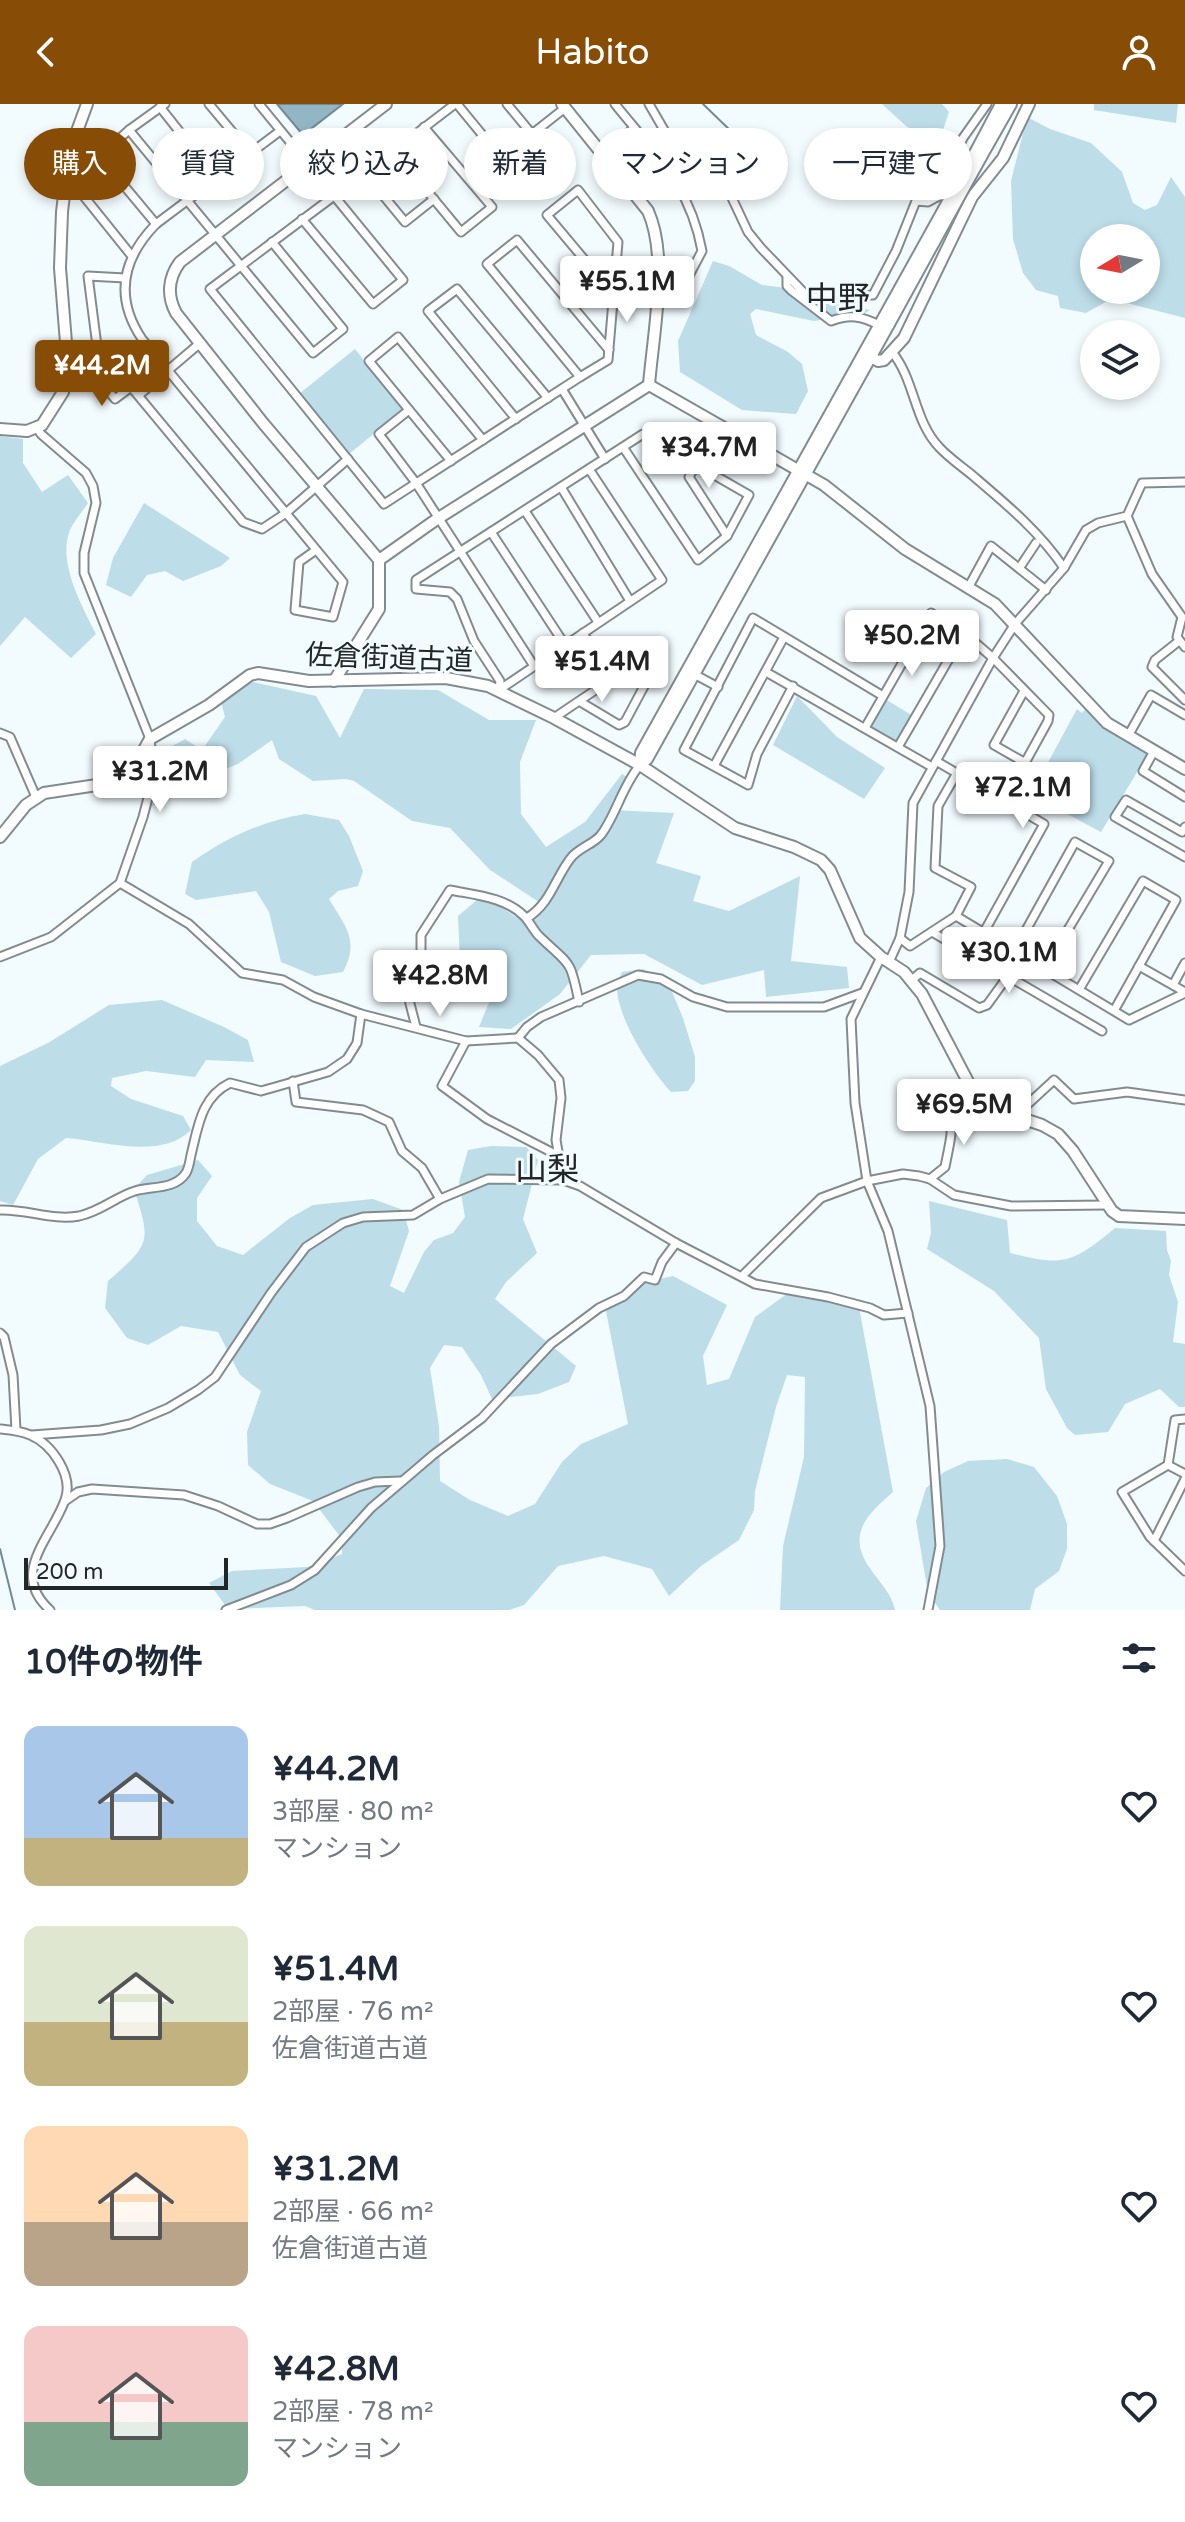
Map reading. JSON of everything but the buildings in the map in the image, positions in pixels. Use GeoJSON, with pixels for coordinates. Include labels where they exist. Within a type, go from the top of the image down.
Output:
{"type":"FeatureCollection","features":[{"type":"Feature","properties":{"kind":"street"},"geometry":{"type":"LineString","coordinates":[[0,429],[27,431],[37,428],[46,420],[63,392],[66,374],[60,268],[62,212],[69,153],[87,104]]}},
{"type":"Feature","properties":{"kind":"street"},"geometry":{"type":"LineString","coordinates":[[209,104],[229,128]]}},
{"type":"Feature","properties":{"kind":"street"},"geometry":{"type":"LineString","coordinates":[[259,104],[280,131],[264,143]]}},
{"type":"Feature","properties":{"kind":"street"},"geometry":{"type":"LineString","coordinates":[[354,128],[386,104]]}},
{"type":"Feature","properties":{"kind":"street"},"geometry":{"type":"LineString","coordinates":[[424,127],[456,104],[476,128]]}},
{"type":"Feature","properties":{"kind":"street"},"geometry":{"type":"LineString","coordinates":[[507,104],[527,128]]}},
{"type":"Feature","properties":{"kind":"street"},"geometry":{"type":"LineString","coordinates":[[615,104],[634,128]]}},
{"type":"Feature","properties":{"kind":"street"},"geometry":{"type":"LineString","coordinates":[[649,104],[671,142],[716,164],[748,232],[808,297],[873,295],[896,251],[916,201],[932,200]]}},
{"type":"Feature","properties":{"kind":"street"},"geometry":{"type":"LineString","coordinates":[[970,128],[987,104]]}},
{"type":"Feature","properties":{"kind":"street"},"geometry":{"type":"LineString","coordinates":[[978,155],[1001,104]]}},
{"type":"Feature","properties":{"kind":"street"},"geometry":{"type":"LineString","coordinates":[[527,918],[536,912],[553,890],[570,858],[600,836],[631,776],[647,759],[884,322],[978,155],[1011,104]]}},
{"type":"Feature","properties":{"kind":"street"},"geometry":{"type":"LineString","coordinates":[[871,357],[884,360],[904,338],[976,191],[1003,158],[1029,104]]}},
{"type":"Feature","properties":{"kind":"street"},"geometry":{"type":"LineString","coordinates":[[132,128],[162,105],[179,128]]}},
{"type":"Feature","properties":{"kind":"street"},"geometry":{"type":"LineString","coordinates":[[539,128],[564,106],[592,140]]}},
{"type":"Feature","properties":{"kind":"street"},"geometry":{"type":"LineString","coordinates":[[136,139],[313,353],[343,329],[272,242]]}},
{"type":"Feature","properties":{"kind":"street"},"geometry":{"type":"LineString","coordinates":[[435,200],[461,232],[492,207],[448,155]]}},
{"type":"Feature","properties":{"kind":"street"},"geometry":{"type":"LineString","coordinates":[[280,185],[180,262],[173,271],[170,283],[172,306],[315,487],[379,560],[379,609],[334,681]]}},
{"type":"Feature","properties":{"kind":"street"},"geometry":{"type":"LineString","coordinates":[[328,200],[210,289],[384,504],[608,360],[614,295],[618,242],[578,190],[547,215],[614,295],[676,300],[702,251],[688,200]]}},
{"type":"Feature","properties":{"kind":"street"},"geometry":{"type":"LineString","coordinates":[[87,200],[131,255]]}},
{"type":"Feature","properties":{"kind":"street"},"geometry":{"type":"LineString","coordinates":[[136,200],[156,224]]}},
{"type":"Feature","properties":{"kind":"street"},"geometry":{"type":"LineString","coordinates":[[190,200],[156,224],[131,255],[125,278],[130,319],[167,370],[343,582],[333,617],[295,610],[299,562],[316,550]]}},
{"type":"Feature","properties":{"kind":"street"},"geometry":{"type":"LineString","coordinates":[[302,219],[373,304],[403,280],[337,200]]}},
{"type":"Feature","properties":{"kind":"street"},"geometry":{"type":"LineString","coordinates":[[387,200],[405,222],[433,200]]}},
{"type":"Feature","properties":{"kind":"street"},"geometry":{"type":"LineString","coordinates":[[639,200],[652,221],[658,252],[649,385]]}},
{"type":"Feature","properties":{"kind":"street"},"geometry":{"type":"LineString","coordinates":[[943,200],[966,211]]}},
{"type":"Feature","properties":{"kind":"street"},"geometry":{"type":"LineString","coordinates":[[580,377],[487,264],[517,240],[609,350]]}},
{"type":"Feature","properties":{"kind":"street"},"geometry":{"type":"LineString","coordinates":[[125,278],[88,276],[97,346],[243,522],[262,529],[286,513],[348,459]]}},
{"type":"Feature","properties":{"kind":"street"},"geometry":{"type":"LineString","coordinates":[[787,277],[787,286],[831,321],[844,316],[858,316],[884,322]]}},
{"type":"Feature","properties":{"kind":"street"},"geometry":{"type":"LineString","coordinates":[[516,419],[428,311],[457,289],[548,398]]}},
{"type":"Feature","properties":{"kind":"street"},"geometry":{"type":"LineString","coordinates":[[640,765],[641,753],[871,357],[884,322]]}},
{"type":"Feature","properties":{"kind":"street"},"geometry":{"type":"LineString","coordinates":[[451,461],[369,361],[398,337],[483,440]]}},
{"type":"Feature","properties":{"kind":"street"},"geometry":{"type":"LineString","coordinates":[[139,395],[199,344]]}},
{"type":"Feature","properties":{"kind":"street"},"geometry":{"type":"LineString","coordinates":[[892,352],[901,363],[926,429],[938,446],[1024,520],[1048,544],[1064,568]]}},
{"type":"Feature","properties":{"kind":"street"},"geometry":{"type":"LineString","coordinates":[[66,374],[100,381],[115,399],[131,387]]}},
{"type":"Feature","properties":{"kind":"street"},"geometry":{"type":"LineString","coordinates":[[379,560],[437,519],[649,385]]}},
{"type":"Feature","properties":{"kind":"street"},"geometry":{"type":"LineString","coordinates":[[649,385],[802,472],[864,514],[905,549],[995,604],[1107,723],[1185,769]]}},
{"type":"Feature","properties":{"kind":"street"},"geometry":{"type":"LineString","coordinates":[[562,389],[605,459]]}},
{"type":"Feature","properties":{"kind":"street"},"geometry":{"type":"LineString","coordinates":[[409,410],[379,434],[416,483],[534,666]]}},
{"type":"Feature","properties":{"kind":"street"},"geometry":{"type":"LineString","coordinates":[[718,426],[689,477],[727,536]]}},
{"type":"Feature","properties":{"kind":"street"},"geometry":{"type":"LineString","coordinates":[[0,957],[51,937],[101,901],[120,883],[154,775],[150,739],[84,573],[84,553],[96,503],[90,479],[37,428]]}},
{"type":"Feature","properties":{"kind":"street"},"geometry":{"type":"LineString","coordinates":[[499,690],[500,681],[474,641],[457,599],[450,592],[416,589],[416,580],[643,434],[749,495],[727,536],[698,560],[623,447]]}},
{"type":"Feature","properties":{"kind":"street"},"geometry":{"type":"LineString","coordinates":[[499,690],[662,580],[589,469]]}},
{"type":"Feature","properties":{"kind":"street"},"geometry":{"type":"LineString","coordinates":[[1128,736],[1151,695],[1182,713],[1185,701],[1152,667],[1155,660],[1182,644],[1177,637],[1182,617],[1152,574],[1127,516],[1142,483],[1185,482]]}},
{"type":"Feature","properties":{"kind":"street"},"geometry":{"type":"LineString","coordinates":[[561,487],[630,601]]}},
{"type":"Feature","properties":{"kind":"street"},"geometry":{"type":"LineString","coordinates":[[525,511],[598,622]]}},
{"type":"Feature","properties":{"kind":"street"},"geometry":{"type":"LineString","coordinates":[[928,1610],[940,1546],[930,1406],[888,1231],[867,1181],[855,1103],[851,1019],[862,993],[900,938],[909,892],[911,815],[921,787],[993,658],[1015,624],[1064,568],[1086,530],[1098,523],[1127,516]]}},
{"type":"Feature","properties":{"kind":"street"},"geometry":{"type":"LineString","coordinates":[[491,532],[565,645]]}},
{"type":"Feature","properties":{"kind":"street"},"geometry":{"type":"LineString","coordinates":[[1020,567],[1036,543]]}},
{"type":"Feature","properties":{"kind":"street"},"geometry":{"type":"LineString","coordinates":[[968,588],[991,546],[1046,590]]}},
{"type":"Feature","properties":{"kind":"street"},"geometry":{"type":"LineString","coordinates":[[865,728],[931,613],[964,633],[993,658],[1024,691],[1049,718],[1026,761],[1022,761],[994,745],[1024,691]]}},
{"type":"Feature","properties":{"kind":"street"},"geometry":{"type":"LineString","coordinates":[[793,686],[757,754],[748,785],[684,750],[753,618],[883,696]]}},
{"type":"Feature","properties":{"kind":"street"},"geometry":{"type":"LineString","coordinates":[[583,633],[612,679]]}},
{"type":"Feature","properties":{"kind":"street"},"geometry":{"type":"LineString","coordinates":[[898,747],[964,633]]}},
{"type":"Feature","properties":{"kind":"street"},"geometry":{"type":"LineString","coordinates":[[714,766],[784,637]]}},
{"type":"Feature","properties":{"kind":"street"},"geometry":{"type":"LineString","coordinates":[[554,718],[579,701],[612,679],[632,666],[650,675],[625,722],[619,725],[579,701]]}},
{"type":"Feature","properties":{"kind":"street"},"geometry":{"type":"LineString","coordinates":[[766,672],[898,747],[957,773],[1044,824],[984,932]]}},
{"type":"Feature","properties":{"kind":"street","name":"佐倉街道古道"},"geometry":{"type":"LineString","coordinates":[[36,797],[122,779],[136,768],[150,739],[209,705],[250,675],[258,673],[309,681],[446,678],[499,690],[640,765],[735,828],[794,847],[821,860],[835,879],[853,927],[866,945],[912,980],[969,1088],[989,1106],[1058,1134],[1073,1151],[1107,1205]]}},
{"type":"Feature","properties":{"kind":"street"},"geometry":{"type":"LineString","coordinates":[[694,674],[718,687]]}},
{"type":"Feature","properties":{"kind":"street"},"geometry":{"type":"LineString","coordinates":[[0,733],[10,737],[36,797],[0,837]]}},
{"type":"Feature","properties":{"kind":"street"},"geometry":{"type":"LineString","coordinates":[[1154,751],[1143,771],[1185,797]]}},
{"type":"Feature","properties":{"kind":"street"},"geometry":{"type":"LineString","coordinates":[[900,938],[910,946],[956,916],[971,887],[935,868],[938,806],[957,773]]}},
{"type":"Feature","properties":{"kind":"street"},"geometry":{"type":"LineString","coordinates":[[912,782],[921,787]]}},
{"type":"Feature","properties":{"kind":"street"},"geometry":{"type":"LineString","coordinates":[[1185,827],[1182,832],[1126,800],[1115,817],[1185,857]]}},
{"type":"Feature","properties":{"kind":"street"},"geometry":{"type":"LineString","coordinates":[[912,980],[920,973],[979,1008],[987,1005],[1075,842],[1109,861],[1045,968]]}},
{"type":"Feature","properties":{"kind":"street"},"geometry":{"type":"LineString","coordinates":[[1080,988],[1143,881],[1176,900],[1115,1009]]}},
{"type":"Feature","properties":{"kind":"street"},"geometry":{"type":"LineString","coordinates":[[120,883],[189,924],[242,973],[283,980],[314,997],[361,1014],[466,1041],[518,1038],[538,1055],[559,1080],[561,1098],[556,1140],[563,1180]]}},
{"type":"Feature","properties":{"kind":"street"},"geometry":{"type":"LineString","coordinates":[[416,1027],[406,982],[409,966],[421,954],[421,935],[450,890],[513,906],[527,918],[535,931],[572,968],[579,1002]]}},
{"type":"Feature","properties":{"kind":"street"},"geometry":{"type":"LineString","coordinates":[[956,916],[1129,1020],[1185,993]]}},
{"type":"Feature","properties":{"kind":"street"},"geometry":{"type":"LineString","coordinates":[[932,932],[1102,1031]]}},
{"type":"Feature","properties":{"kind":"street"},"geometry":{"type":"LineString","coordinates":[[1173,985],[1185,963]]}},
{"type":"Feature","properties":{"kind":"street"},"geometry":{"type":"LineString","coordinates":[[1139,966],[1185,993]]}},
{"type":"Feature","properties":{"kind":"street"},"geometry":{"type":"LineString","coordinates":[[518,1038],[541,1017],[638,975],[661,979],[693,997],[727,1007],[824,1007],[862,993]]}},
{"type":"Feature","properties":{"kind":"street"},"geometry":{"type":"LineString","coordinates":[[0,1210],[52,1217],[77,1216],[109,1206],[133,1191],[168,1185],[186,1173],[202,1112],[221,1087],[230,1083],[261,1091],[328,1072],[347,1059],[357,1043],[361,1014]]}},
{"type":"Feature","properties":{"kind":"street"},"geometry":{"type":"LineString","coordinates":[[466,1041],[442,1086],[487,1119],[557,1155]]}},
{"type":"Feature","properties":{"kind":"street"},"geometry":{"type":"LineString","coordinates":[[1014,1117],[1054,1080],[1074,1099],[1127,1092],[1185,1100]]}},
{"type":"Feature","properties":{"kind":"street"},"geometry":{"type":"LineString","coordinates":[[293,1081],[296,1102],[363,1110],[389,1122],[402,1151],[422,1168],[440,1199]]}},
{"type":"Feature","properties":{"kind":"street"},"geometry":{"type":"LineString","coordinates":[[930,1179],[945,1167],[951,1132],[948,1116],[953,1103],[969,1088]]}},
{"type":"Feature","properties":{"kind":"street"},"geometry":{"type":"LineString","coordinates":[[742,1276],[821,1198],[867,1181],[903,1174],[930,1179],[954,1195],[1011,1206],[1107,1205],[1125,1218],[1185,1219]]}},
{"type":"Feature","properties":{"kind":"street"},"geometry":{"type":"LineString","coordinates":[[32,1435],[114,1429],[172,1406],[215,1377],[288,1269],[314,1241],[349,1221],[363,1217],[413,1215],[440,1199],[488,1179],[563,1180],[580,1186],[676,1243],[755,1284],[828,1297],[884,1315],[908,1313]]}},
{"type":"Feature","properties":{"kind":"street"},"geometry":{"type":"LineString","coordinates":[[226,1610],[291,1585],[315,1570],[371,1508],[482,1418],[551,1344],[599,1308],[624,1296],[644,1277],[655,1280],[662,1262],[676,1243]]}},
{"type":"Feature","properties":{"kind":"street"},"geometry":{"type":"LineString","coordinates":[[0,1333],[4,1337],[13,1375],[16,1430]]}},
{"type":"Feature","properties":{"kind":"street"},"geometry":{"type":"LineString","coordinates":[[1168,1465],[1175,1420],[1185,1419]]}},
{"type":"Feature","properties":{"kind":"street"},"geometry":{"type":"LineString","coordinates":[[0,1429],[32,1435],[48,1447],[66,1482],[65,1501],[37,1554],[34,1566],[34,1590],[37,1598],[50,1610]]}},
{"type":"Feature","properties":{"kind":"street"},"geometry":{"type":"LineString","coordinates":[[1154,1541],[1185,1477],[1168,1465]]}},
{"type":"Feature","properties":{"kind":"street"},"geometry":{"type":"LineString","coordinates":[[1168,1465],[1122,1492],[1154,1541],[1185,1569]]}},
{"type":"Feature","properties":{"kind":"street"},"geometry":{"type":"LineString","coordinates":[[65,1501],[78,1492],[92,1489],[184,1495],[218,1506],[246,1521],[270,1524],[358,1487],[375,1482],[402,1481]]}},
{"type":"Feature","properties":{"kind":"shaded area"},"geometry":{"type":"Polygon","coordinates":[[[277,104],[343,104],[312,128],[297,128],[277,104]]]}},
{"type":"Feature","properties":{"kind":"shaded area"},"geometry":{"type":"Polygon","coordinates":[[[882,104],[942,104],[949,112],[944,128],[906,126],[882,104]]]}},
{"type":"Feature","properties":{"kind":"shaded area"},"geometry":{"type":"Polygon","coordinates":[[[1094,104],[1178,104],[1176,123],[1094,110],[1094,104]]]}},
{"type":"Feature","properties":{"kind":"shaded area"},"geometry":{"type":"Polygon","coordinates":[[[1027,117],[1050,129],[1091,143],[1122,172],[1133,203],[1145,210],[1157,205],[1171,177],[1185,197],[1185,318],[1130,304],[1160,304],[1160,224],[1080,224],[1080,304],[1102,304],[1086,313],[1060,308],[1058,296],[1036,290],[1023,273],[1013,239],[1011,181],[1027,117]]]}},
{"type":"Feature","properties":{"kind":"shaded area"},"geometry":{"type":"Polygon","coordinates":[[[713,261],[729,266],[762,285],[786,288],[815,300],[870,310],[814,321],[756,309],[750,314],[756,335],[788,352],[802,364],[808,391],[796,414],[742,410],[680,372],[678,341],[713,261]]]}},
{"type":"Feature","properties":{"kind":"shaded area"},"geometry":{"type":"Polygon","coordinates":[[[355,349],[403,410],[349,454],[299,394],[355,349]]]}},
{"type":"Feature","properties":{"kind":"shaded area"},"geometry":{"type":"Polygon","coordinates":[[[0,436],[23,439],[23,463],[42,492],[68,475],[88,503],[70,530],[67,556],[73,584],[96,634],[71,658],[25,617],[0,646],[0,436]]]}},
{"type":"Feature","properties":{"kind":"shaded area"},"geometry":{"type":"Polygon","coordinates":[[[144,503],[230,558],[221,566],[183,581],[165,571],[147,575],[131,597],[106,585],[113,558],[144,503]]]}},
{"type":"Feature","properties":{"kind":"shaded area"},"geometry":{"type":"Polygon","coordinates":[[[253,682],[316,696],[340,738],[364,689],[438,690],[489,720],[536,720],[520,762],[521,814],[546,847],[585,822],[622,774],[629,778],[612,810],[674,813],[656,863],[701,876],[693,901],[729,911],[800,876],[791,961],[847,967],[849,988],[766,997],[764,970],[702,985],[644,954],[591,955],[560,994],[511,1029],[479,1027],[492,995],[451,992],[439,1006],[435,994],[460,960],[458,916],[483,895],[519,919],[545,906],[490,870],[450,828],[412,821],[354,781],[313,781],[279,759],[272,740],[238,764],[187,784],[151,807],[167,778],[158,754],[185,739],[202,750],[225,717],[221,701],[253,682]]]}},
{"type":"Feature","properties":{"kind":"shaded area"},"geometry":{"type":"Polygon","coordinates":[[[797,696],[837,737],[885,768],[864,799],[773,745],[797,696]]]}},
{"type":"Feature","properties":{"kind":"shaded area"},"geometry":{"type":"Polygon","coordinates":[[[885,699],[913,716],[897,743],[870,726],[885,699]]]}},
{"type":"Feature","properties":{"kind":"shaded area"},"geometry":{"type":"Polygon","coordinates":[[[1086,708],[1104,729],[1148,754],[1101,832],[1032,792],[1077,709],[1082,713],[1086,708]]]}},
{"type":"Feature","properties":{"kind":"shaded area"},"geometry":{"type":"Polygon","coordinates":[[[305,814],[339,820],[363,871],[358,886],[338,891],[329,899],[345,926],[350,942],[343,972],[315,976],[281,962],[269,912],[256,891],[196,900],[185,894],[192,862],[205,853],[260,826],[305,814]]]}},
{"type":"Feature","properties":{"kind":"shaded area"},"geometry":{"type":"Polygon","coordinates":[[[643,969],[670,987],[683,1018],[695,1057],[695,1081],[688,1091],[671,1092],[654,1071],[623,1016],[617,990],[620,976],[622,972],[643,969]]]}},
{"type":"Feature","properties":{"kind":"shaded area"},"geometry":{"type":"Polygon","coordinates":[[[162,1000],[248,1040],[254,1062],[206,1060],[195,1077],[146,1071],[112,1078],[111,1086],[131,1099],[183,1116],[191,1130],[179,1139],[148,1147],[66,1138],[38,1159],[13,1205],[0,1201],[0,1066],[48,1043],[109,1005],[162,1000]]]}},
{"type":"Feature","properties":{"kind":"shaded area"},"geometry":{"type":"Polygon","coordinates":[[[491,1146],[526,1147],[538,1160],[523,1219],[537,1253],[506,1282],[495,1299],[576,1366],[569,1382],[538,1394],[492,1399],[481,1375],[462,1347],[444,1345],[430,1368],[439,1426],[440,1481],[470,1500],[508,1516],[535,1504],[562,1462],[581,1444],[628,1424],[606,1311],[641,1283],[673,1276],[727,1305],[703,1356],[707,1385],[729,1379],[755,1317],[788,1293],[859,1307],[893,1492],[863,1525],[860,1544],[862,1555],[888,1592],[895,1610],[780,1610],[783,1546],[804,1457],[805,1377],[787,1375],[755,1491],[754,1510],[739,1540],[701,1566],[669,1596],[652,1569],[604,1556],[558,1566],[524,1605],[509,1610],[315,1610],[305,1606],[228,1609],[209,1583],[232,1571],[307,1567],[342,1554],[342,1539],[313,1501],[270,1484],[248,1465],[247,1432],[261,1391],[240,1375],[218,1332],[181,1326],[148,1345],[127,1338],[105,1308],[108,1281],[133,1258],[144,1241],[143,1221],[134,1189],[147,1175],[198,1160],[212,1176],[197,1198],[197,1221],[217,1246],[243,1255],[290,1218],[313,1205],[373,1199],[403,1210],[409,1231],[390,1286],[404,1293],[424,1252],[434,1240],[453,1233],[465,1217],[459,1182],[468,1150],[491,1146]]]}},
{"type":"Feature","properties":{"kind":"shaded area"},"geometry":{"type":"Polygon","coordinates":[[[929,1201],[1007,1220],[1010,1253],[1043,1260],[1067,1259],[1077,1255],[1115,1228],[1166,1231],[1171,1261],[1169,1275],[1178,1302],[1173,1342],[1185,1344],[1185,1407],[1179,1407],[1160,1389],[1125,1404],[1108,1432],[1075,1435],[1067,1428],[1046,1389],[1039,1338],[994,1291],[927,1249],[931,1233],[929,1201]]]}},
{"type":"Feature","properties":{"kind":"shaded area"},"geometry":{"type":"Polygon","coordinates":[[[1007,1459],[1034,1467],[1057,1496],[1067,1524],[1067,1549],[1059,1571],[1035,1589],[1030,1610],[940,1610],[928,1593],[916,1521],[926,1488],[944,1472],[968,1461],[1007,1459]]]}},
{"type":"Feature","properties":{"kind":"waterway"},"geometry":{"type":"LineString","coordinates":[[703,104],[728,128]]}},
{"type":"Feature","properties":{"kind":"waterway"},"geometry":{"type":"LineString","coordinates":[[0,1549],[15,1610]]}},
{"type":"Feature","properties":{"kind":"district","name":"中野"},"geometry":{"type":"Point","coordinates":[838,299]}},
{"type":"Feature","properties":{"kind":"district","name":"山梨"},"geometry":{"type":"Point","coordinates":[547,1170]}}]}
